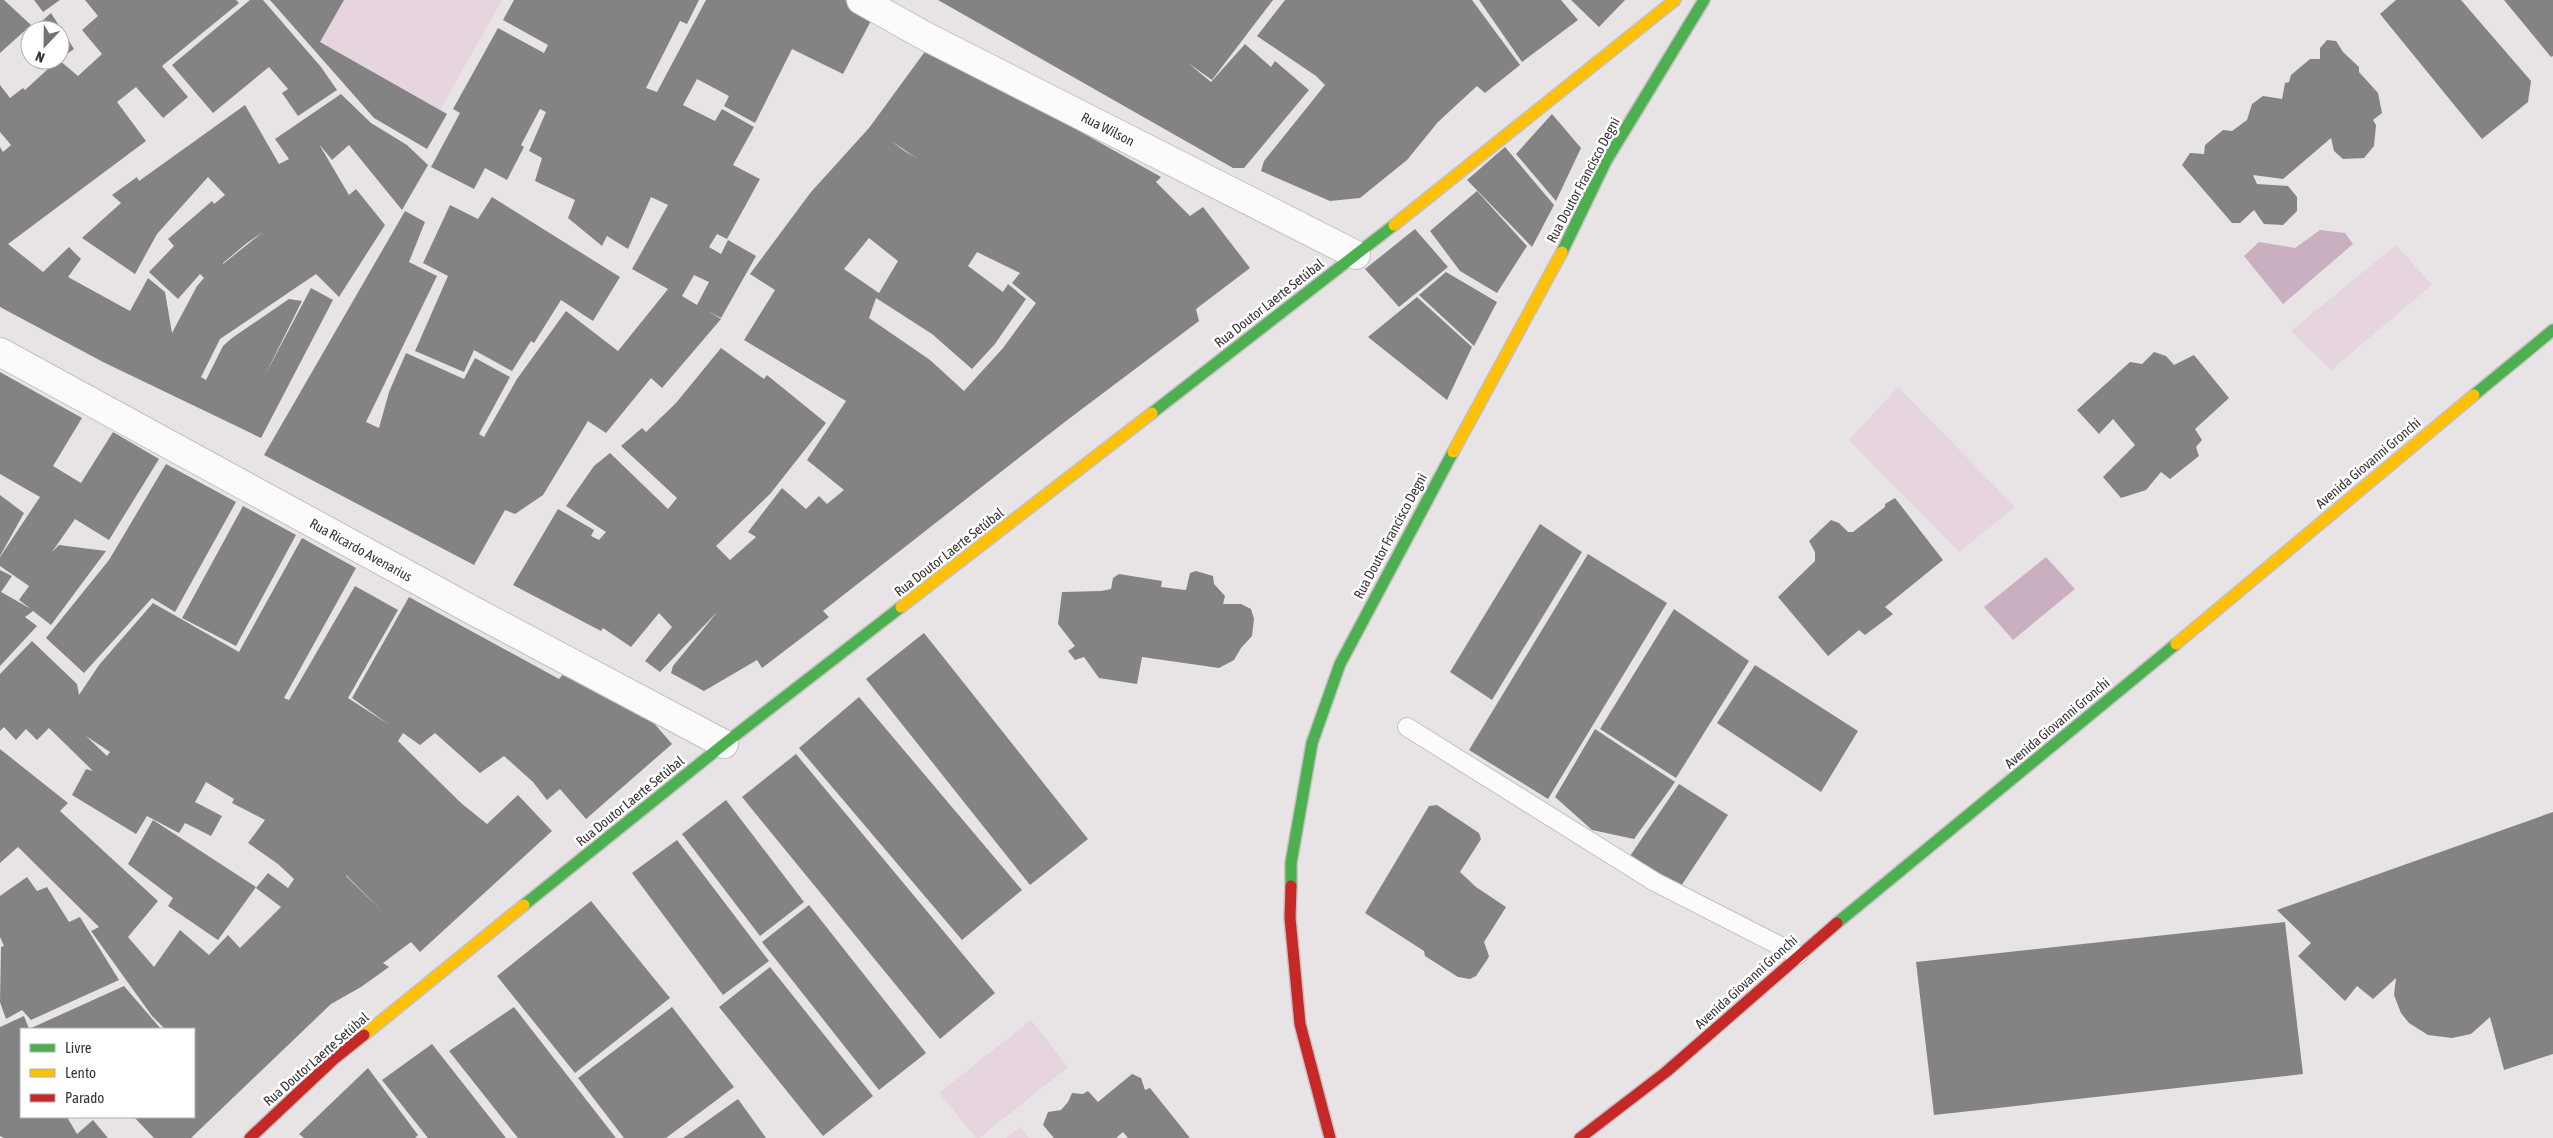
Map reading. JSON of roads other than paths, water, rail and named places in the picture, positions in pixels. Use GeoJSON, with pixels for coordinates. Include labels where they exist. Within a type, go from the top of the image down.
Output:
{"type":"FeatureCollection","features":[{"type":"Feature","properties":{"kind":"street","name":"Rua Wilson"},"geometry":{"type":"LineString","coordinates":[[861,0],[934,41],[1356,255]]}},
{"type":"Feature","properties":{"kind":"street","name":"Rua Doutor Laerte Setúbal"},"geometry":{"type":"LineString","coordinates":[[250,1138],[334,1059],[724,744],[1356,255],[1675,0]]}},
{"type":"Feature","properties":{"kind":"street","name":"Rua Doutor Francisco Degni"},"geometry":{"type":"LineString","coordinates":[[1330,1138],[1300,1024],[1290,918],[1292,863],[1312,743],[1340,664],[1362,621],[1562,250],[1606,161],[1704,0]]}},
{"type":"Feature","properties":{"kind":"street","name":"Avenida Giovanni Gronchi"},"geometry":{"type":"LineString","coordinates":[[1587,1136],[1666,1072],[1798,955],[2028,768],[2360,488],[2553,330]]}},
{"type":"Feature","properties":{"kind":"street","name":"Rua Ricardo Avenarius"},"geometry":{"type":"LineString","coordinates":[[0,352],[472,610],[724,744]]}},
{"type":"Feature","properties":{"kind":"lane"},"geometry":{"type":"LineString","coordinates":[[1407,726],[1655,882],[1798,955]]}}]}
